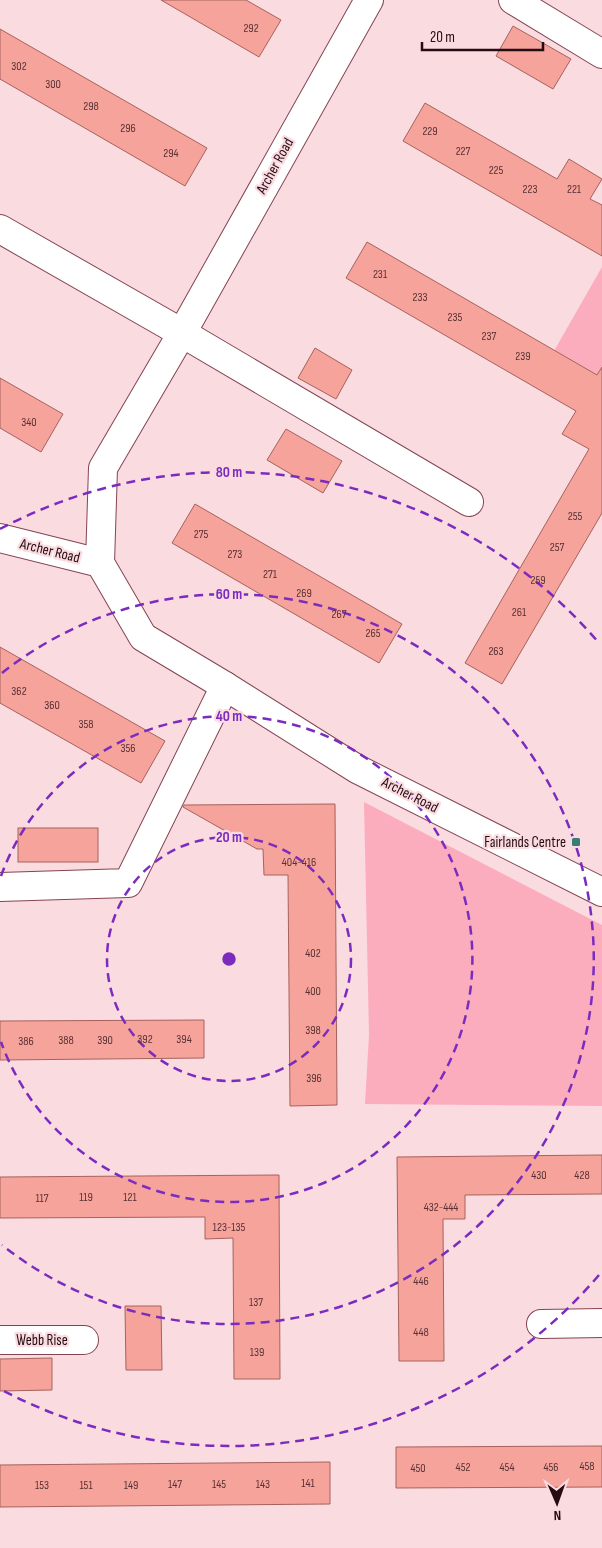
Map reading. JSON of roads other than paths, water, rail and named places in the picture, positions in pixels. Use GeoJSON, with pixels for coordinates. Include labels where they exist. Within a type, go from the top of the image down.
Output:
{"type":"FeatureCollection","features":[{"type":"Feature","properties":{"kind":"street","name":"Archer Road"},"geometry":{"type":"LineString","coordinates":[[369,0],[182,333],[103,468],[100,563],[143,637],[357,769],[602,892]]}},
{"type":"Feature","properties":{"kind":"street"},"geometry":{"type":"LineString","coordinates":[[513,0],[602,54]]}},
{"type":"Feature","properties":{"kind":"street"},"geometry":{"type":"LineString","coordinates":[[0,230],[182,333],[469,502]]}},
{"type":"Feature","properties":{"kind":"street","name":"Archer Road"},"geometry":{"type":"LineString","coordinates":[[0,538],[100,563]]}},
{"type":"Feature","properties":{"kind":"street"},"geometry":{"type":"LineString","coordinates":[[0,887],[128,883],[225,686]]}},
{"type":"Feature","properties":{"kind":"street"},"geometry":{"type":"LineString","coordinates":[[541,1324],[602,1323]]}},
{"type":"Feature","properties":{"kind":"street","name":"Webb Rise"},"geometry":{"type":"LineString","coordinates":[[0,1340],[84,1340]]}},
{"type":"Feature","properties":{"kind":"place","name":"Fairlands Centre"},"geometry":{"type":"Point","coordinates":[576,842]}}]}
